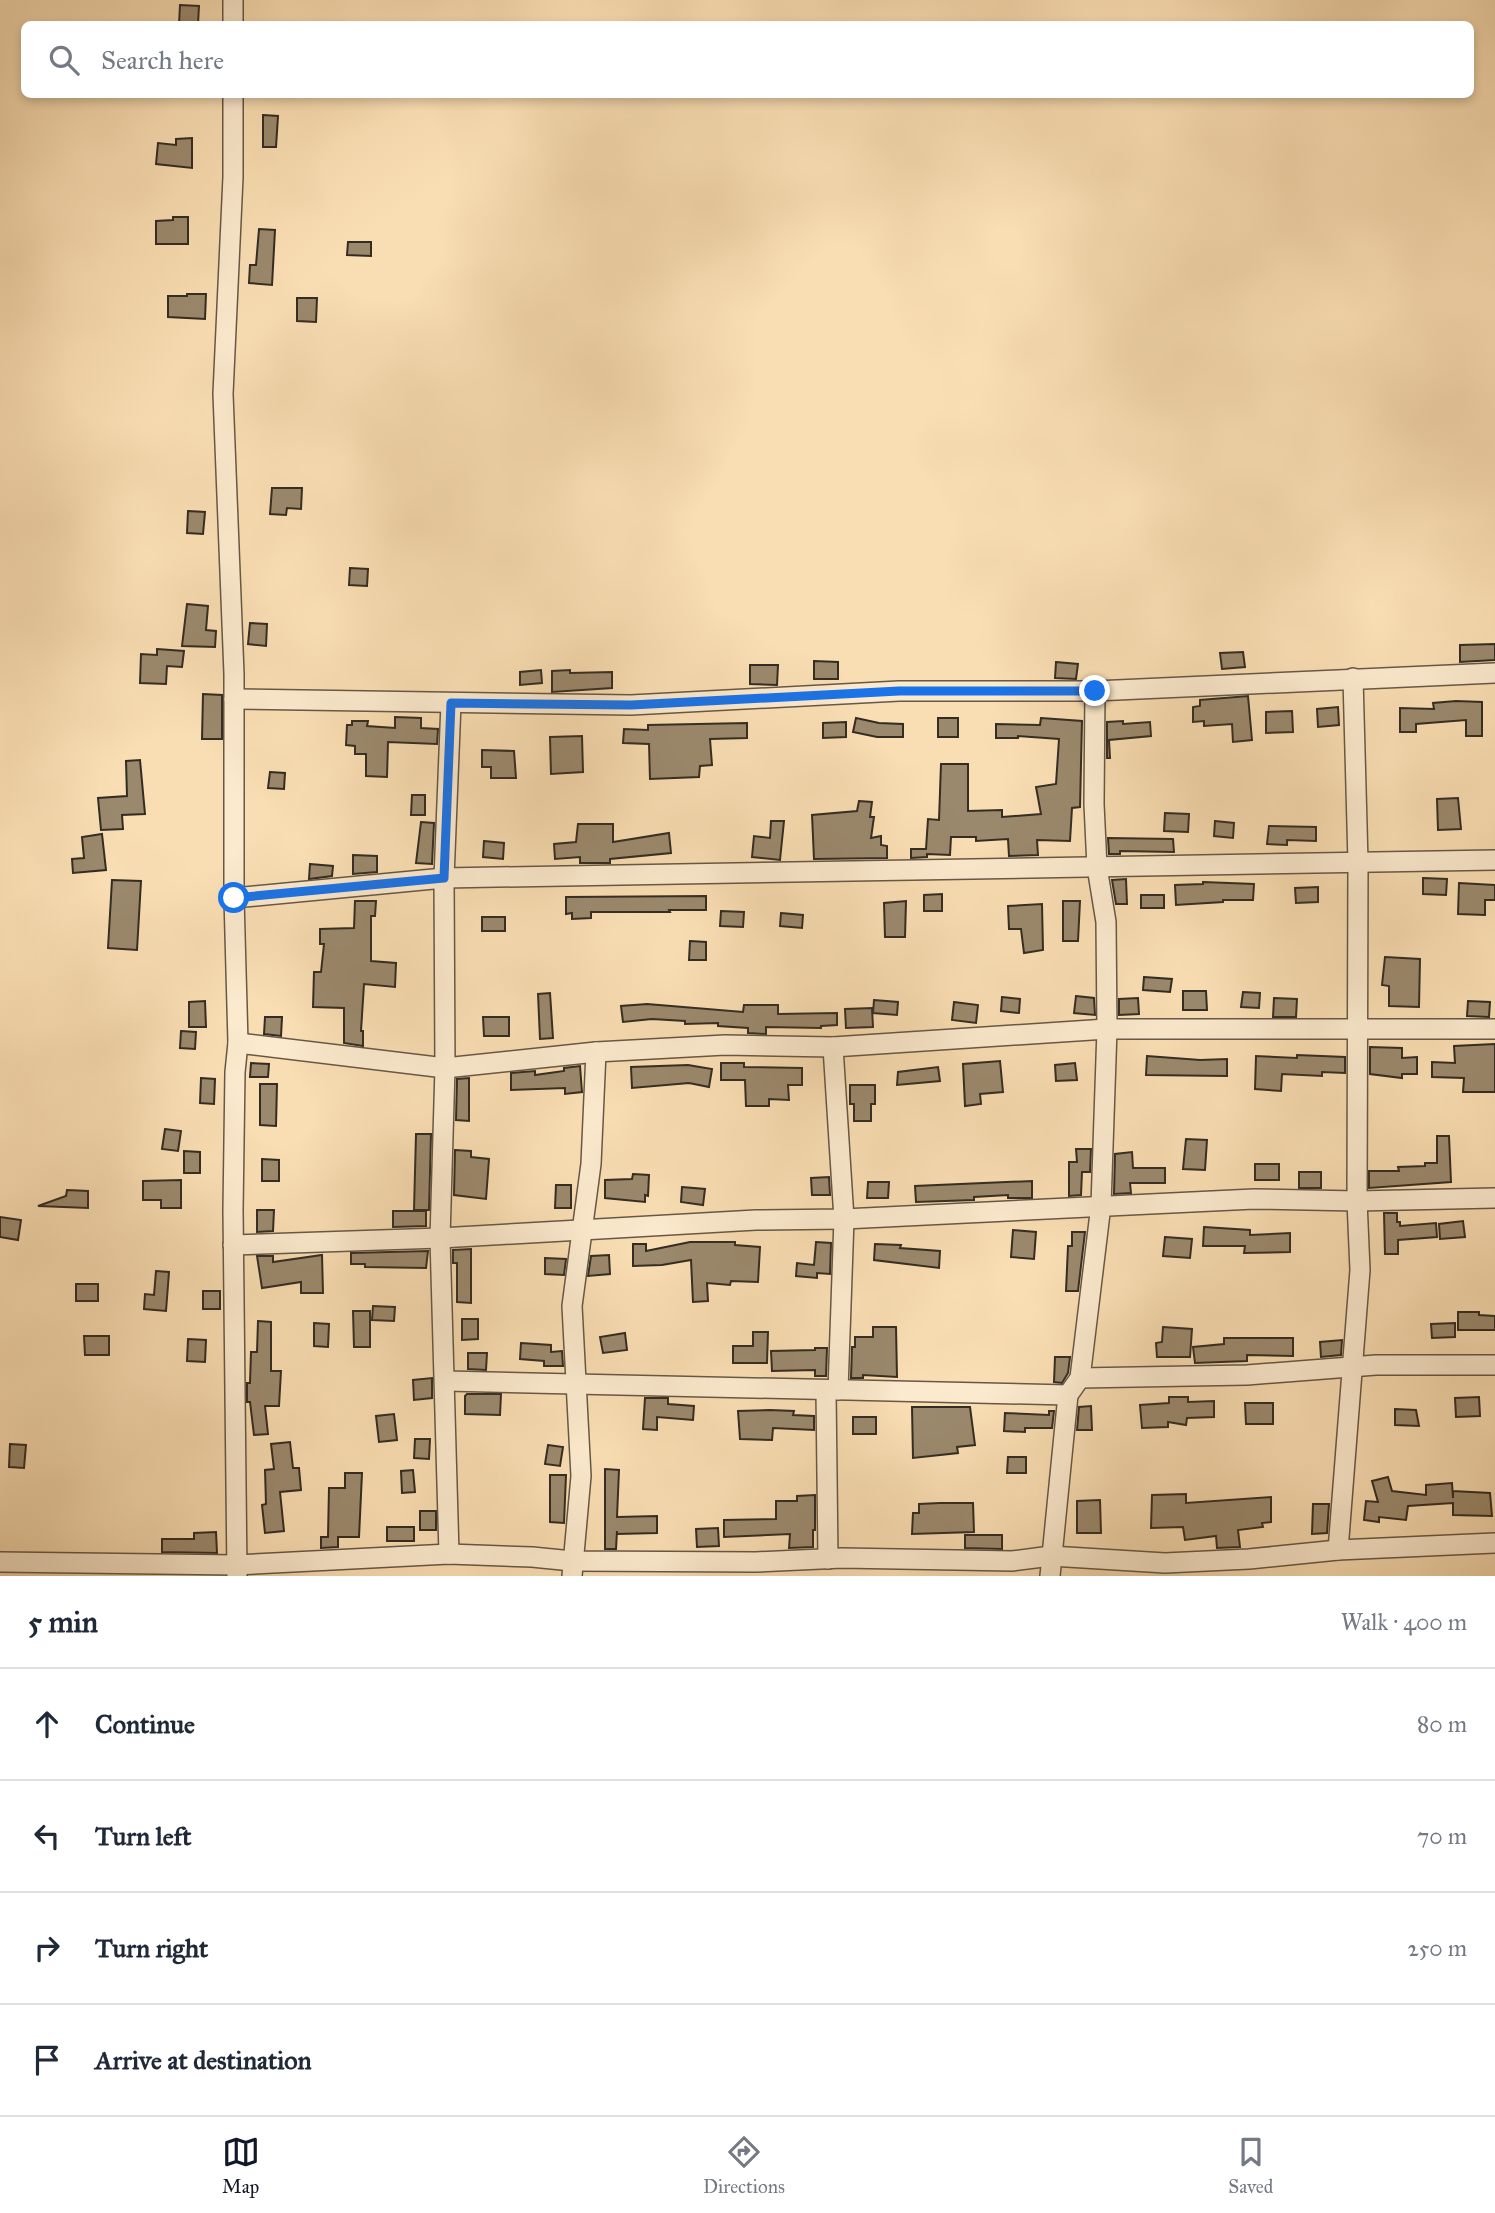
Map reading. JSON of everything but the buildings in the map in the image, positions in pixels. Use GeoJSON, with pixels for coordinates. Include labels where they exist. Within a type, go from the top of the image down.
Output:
{"type":"FeatureCollection","features":[{"type":"Feature","properties":{"kind":"street"},"geometry":{"type":"LineString","coordinates":[[233,0],[233,21]]}},
{"type":"Feature","properties":{"kind":"street"},"geometry":{"type":"LineString","coordinates":[[233,98],[233,177],[223,394],[234,699],[234,898],[238,1043],[235,1072],[233,1245],[236,1570]]}},
{"type":"Feature","properties":{"kind":"street"},"geometry":{"type":"LineString","coordinates":[[234,699],[631,705],[899,691],[1095,691],[1495,673]]}},
{"type":"Feature","properties":{"kind":"street"},"geometry":{"type":"LineString","coordinates":[[1338,1550],[1360,1270],[1356,1029],[1358,862],[1353,678]]}},
{"type":"Feature","properties":{"kind":"street"},"geometry":{"type":"LineString","coordinates":[[1051,1576],[1068,1395],[1080,1378],[1101,1205],[1107,1029],[1107,922],[1097,867],[1094,804],[1095,691]]}},
{"type":"Feature","properties":{"kind":"street"},"geometry":{"type":"LineString","coordinates":[[449,1554],[440,1238],[445,1068],[444,878],[451,703]]}},
{"type":"Feature","properties":{"kind":"street"},"geometry":{"type":"LineString","coordinates":[[234,898],[444,878],[1495,860]]}},
{"type":"Feature","properties":{"kind":"street"},"geometry":{"type":"LineString","coordinates":[[238,1043],[445,1068],[596,1052],[725,1045],[833,1046],[1107,1029],[1495,1029]]}},
{"type":"Feature","properties":{"kind":"street"},"geometry":{"type":"LineString","coordinates":[[828,1559],[832,1390],[844,1219],[833,1046]]}},
{"type":"Feature","properties":{"kind":"street"},"geometry":{"type":"LineString","coordinates":[[572,1569],[581,1476],[572,1306],[591,1164],[596,1052]]}},
{"type":"Feature","properties":{"kind":"street"},"geometry":{"type":"LineString","coordinates":[[233,1245],[440,1238],[756,1220],[844,1219],[1254,1199],[1357,1201],[1495,1198]]}},
{"type":"Feature","properties":{"kind":"street"},"geometry":{"type":"LineString","coordinates":[[1080,1378],[1247,1375],[1376,1365],[1495,1365]]}},
{"type":"Feature","properties":{"kind":"street"},"geometry":{"type":"LineString","coordinates":[[446,1381],[1068,1395]]}},
{"type":"Feature","properties":{"kind":"street"},"geometry":{"type":"LineString","coordinates":[[0,1562],[236,1570],[449,1554],[532,1557],[572,1569],[828,1559],[1012,1561],[1051,1556],[1165,1563],[1249,1559],[1338,1550],[1495,1543]]}},
{"type":"Feature","properties":{"kind":"route"},"geometry":{"type":"LineString","coordinates":[[234,898],[444,878],[451,703],[631,705],[899,691],[1095,691]]}}]}
